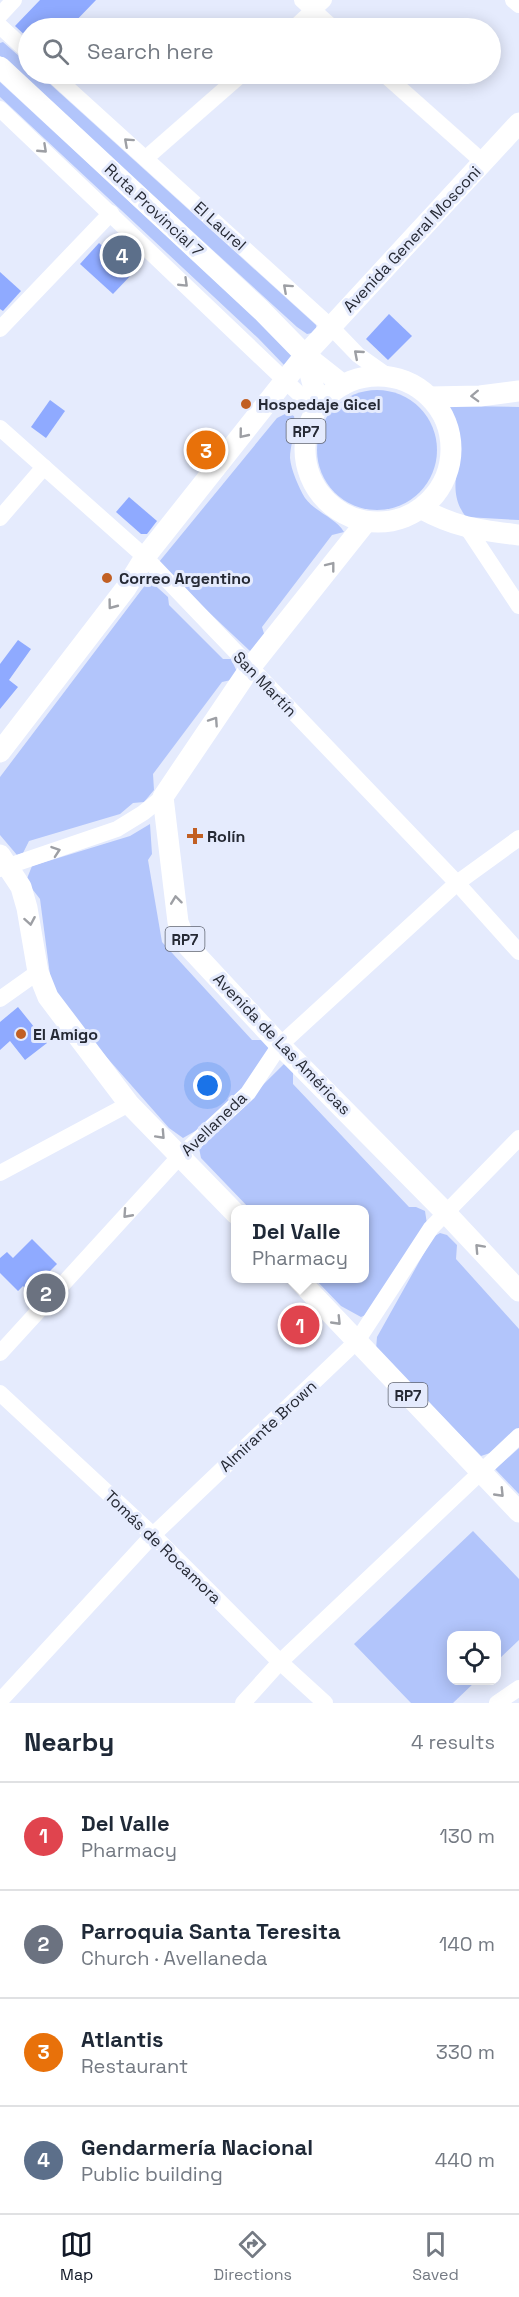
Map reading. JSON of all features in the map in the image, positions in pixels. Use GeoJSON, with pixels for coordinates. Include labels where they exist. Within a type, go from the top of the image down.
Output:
{"type":"FeatureCollection","features":[{"type":"Feature","properties":{"kind":"main road","name":"Ruta Provincial 7"},"geometry":{"type":"LineString","coordinates":[[0,67],[18,84]]}},
{"type":"Feature","properties":{"kind":"main road","name":"Ruta Provincial 7"},"geometry":{"type":"LineString","coordinates":[[18,84],[261,310],[305,355],[343,385]]}},
{"type":"Feature","properties":{"kind":"main road","name":"Avenida General Mosconi"},"geometry":{"type":"LineString","coordinates":[[305,355],[519,123]]}},
{"type":"Feature","properties":{"kind":"main road","name":"Ruta Provincial 7"},"geometry":{"type":"LineString","coordinates":[[305,355],[317,408]]}},
{"type":"Feature","properties":{"kind":"main road"},"geometry":{"type":"LineString","coordinates":[[0,752],[126,588],[145,557],[305,355]]}},
{"type":"Feature","properties":{"kind":"main road","name":"RP7"},"geometry":{"type":"LineString","coordinates":[[388,376],[411,383],[430,397],[445,418],[452,442],[450,467],[439,490],[422,509],[404,518],[385,522],[366,522],[343,514],[324,499],[310,479],[304,455],[307,431],[317,408],[328,395],[343,385],[365,377],[388,376]]}},
{"type":"Feature","properties":{"kind":"main road"},"geometry":{"type":"LineString","coordinates":[[430,397],[480,396],[519,391]]}},
{"type":"Feature","properties":{"kind":"main road"},"geometry":{"type":"LineString","coordinates":[[422,509],[445,522],[468,529],[519,535]]}},
{"type":"Feature","properties":{"kind":"main road"},"geometry":{"type":"LineString","coordinates":[[163,797],[250,668],[366,522]]}},
{"type":"Feature","properties":{"kind":"main road","name":"Avenida de Las Américas"},"geometry":{"type":"LineString","coordinates":[[163,797],[178,922],[188,945],[280,1045],[446,1212],[519,1291]]}},
{"type":"Feature","properties":{"kind":"main road"},"geometry":{"type":"LineString","coordinates":[[3,864],[21,887],[38,972],[48,997],[129,1104],[231,1209]]}},
{"type":"Feature","properties":{"kind":"main road","name":"RP7"},"geometry":{"type":"LineString","coordinates":[[302,1283],[519,1512]]}},
{"type":"Feature","properties":{"kind":"street"},"geometry":{"type":"LineString","coordinates":[[0,15],[14,0]]}},
{"type":"Feature","properties":{"kind":"street"},"geometry":{"type":"LineString","coordinates":[[513,0],[519,5]]}},
{"type":"Feature","properties":{"kind":"street"},"geometry":{"type":"LineString","coordinates":[[302,18],[313,4],[325,18]]}},
{"type":"Feature","properties":{"kind":"street"},"geometry":{"type":"LineString","coordinates":[[0,26],[18,43]]}},
{"type":"Feature","properties":{"kind":"street","name":"El Laurel"},"geometry":{"type":"LineString","coordinates":[[63,84],[330,327],[358,356],[388,376]]}},
{"type":"Feature","properties":{"kind":"street"},"geometry":{"type":"LineString","coordinates":[[146,158],[231,84]]}},
{"type":"Feature","properties":{"kind":"street"},"geometry":{"type":"LineString","coordinates":[[395,84],[483,162]]}},
{"type":"Feature","properties":{"kind":"street"},"geometry":{"type":"LineString","coordinates":[[0,109],[284,380],[317,408]]}},
{"type":"Feature","properties":{"kind":"street"},"geometry":{"type":"LineString","coordinates":[[0,329],[111,213]]}},
{"type":"Feature","properties":{"kind":"street","name":"San Martín"},"geometry":{"type":"LineString","coordinates":[[0,428],[145,557],[457,883],[519,952]]}},
{"type":"Feature","properties":{"kind":"street"},"geometry":{"type":"LineString","coordinates":[[0,518],[44,467]]}},
{"type":"Feature","properties":{"kind":"street"},"geometry":{"type":"LineString","coordinates":[[468,529],[519,606]]}},
{"type":"Feature","properties":{"kind":"street"},"geometry":{"type":"LineString","coordinates":[[3,864],[117,829],[163,797]]}},
{"type":"Feature","properties":{"kind":"street","name":"Avellaneda"},"geometry":{"type":"LineString","coordinates":[[0,1353],[180,1156],[248,1093],[280,1045],[457,883],[519,838]]}},
{"type":"Feature","properties":{"kind":"street"},"geometry":{"type":"LineString","coordinates":[[0,999],[38,972]]}},
{"type":"Feature","properties":{"kind":"street"},"geometry":{"type":"LineString","coordinates":[[0,1173],[129,1104]]}},
{"type":"Feature","properties":{"kind":"street","name":"Almirante Brown"},"geometry":{"type":"LineString","coordinates":[[1,1702],[153,1535],[357,1341],[431,1228],[519,1138]]}},
{"type":"Feature","properties":{"kind":"street","name":"Tomás de Rocamora"},"geometry":{"type":"LineString","coordinates":[[0,1393],[153,1535],[280,1662],[325,1703]]}},
{"type":"Feature","properties":{"kind":"street"},"geometry":{"type":"LineString","coordinates":[[243,1703],[280,1662],[519,1436]]}},
{"type":"Feature","properties":{"kind":"street"},"geometry":{"type":"LineString","coordinates":[[497,1703],[519,1688]]}},
{"type":"Feature","properties":{"kind":"shaded area"},"geometry":{"type":"Polygon","coordinates":[[[3,42],[18,55],[18,72],[0,56],[0,43],[3,42]]]}},
{"type":"Feature","properties":{"kind":"shaded area"},"geometry":{"type":"Polygon","coordinates":[[[0,82],[294,356],[284,365],[0,97],[0,82]]]}},
{"type":"Feature","properties":{"kind":"shaded area"},"geometry":{"type":"Polygon","coordinates":[[[31,84],[50,84],[316,325],[317,332],[307,334],[31,84]]]}},
{"type":"Feature","properties":{"kind":"shaded area"},"geometry":{"type":"Polygon","coordinates":[[[377,390],[400,394],[420,407],[433,427],[437,450],[433,473],[420,493],[400,506],[377,510],[354,506],[334,493],[321,473],[317,450],[321,427],[334,407],[354,394],[377,390]]]}},
{"type":"Feature","properties":{"kind":"shaded area"},"geometry":{"type":"Polygon","coordinates":[[[448,407],[519,407],[519,520],[466,517],[459,505],[456,483],[460,436],[448,407]]]}},
{"type":"Feature","properties":{"kind":"shaded area"},"geometry":{"type":"Polygon","coordinates":[[[287,413],[294,416],[295,426],[290,458],[300,489],[309,503],[336,523],[344,532],[332,535],[262,627],[265,637],[258,649],[250,651],[165,571],[159,562],[277,418],[287,413]]]}},
{"type":"Feature","properties":{"kind":"shaded area"},"geometry":{"type":"Polygon","coordinates":[[[149,580],[168,597],[169,605],[223,659],[231,659],[240,678],[222,682],[153,774],[154,790],[144,802],[133,803],[120,814],[29,841],[23,853],[17,855],[0,835],[0,777],[149,580]]]}},
{"type":"Feature","properties":{"kind":"shaded area"},"geometry":{"type":"Polygon","coordinates":[[[150,824],[152,854],[148,860],[162,942],[252,1040],[266,1040],[272,1047],[268,1066],[197,1130],[183,1138],[169,1128],[57,1001],[52,990],[40,899],[26,881],[32,866],[130,836],[150,824]]]}},
{"type":"Feature","properties":{"kind":"shaded area"},"geometry":{"type":"Polygon","coordinates":[[[284,1064],[293,1070],[293,1084],[409,1207],[425,1211],[427,1224],[370,1313],[361,1317],[341,1306],[319,1283],[369,1283],[369,1205],[246,1205],[201,1158],[199,1148],[284,1064]]]}},
{"type":"Feature","properties":{"kind":"shaded area"},"geometry":{"type":"Polygon","coordinates":[[[440,1233],[447,1235],[457,1245],[456,1259],[519,1329],[519,1429],[493,1452],[481,1456],[376,1349],[377,1337],[433,1237],[440,1233]]]}},
{"type":"Feature","properties":{"kind":"shaded area"},"geometry":{"type":"Polygon","coordinates":[[[519,1448],[519,1494],[495,1469],[519,1448]]]}},
{"type":"Feature","properties":{"kind":"shaded area"},"geometry":{"type":"Polygon","coordinates":[[[473,1531],[519,1579],[519,1640],[501,1657],[501,1631],[447,1631],[447,1685],[472,1685],[453,1703],[411,1703],[354,1644],[473,1531]]]}},
{"type":"Feature","properties":{"kind":"building"},"geometry":{"type":"Polygon","coordinates":[[[40,0],[96,0],[79,18],[23,18],[40,0]]]}},
{"type":"Feature","properties":{"kind":"building"},"geometry":{"type":"Polygon","coordinates":[[[99,243],[133,273],[113,294],[80,264],[99,243]]]}},
{"type":"Feature","properties":{"kind":"building"},"geometry":{"type":"Polygon","coordinates":[[[0,272],[21,291],[3,311],[0,309],[0,272]]]}},
{"type":"Feature","properties":{"kind":"building"},"geometry":{"type":"Polygon","coordinates":[[[389,314],[412,336],[388,360],[366,339],[389,314]]]}},
{"type":"Feature","properties":{"kind":"building"},"geometry":{"type":"Polygon","coordinates":[[[50,400],[65,411],[46,438],[31,427],[50,400]]]}},
{"type":"Feature","properties":{"kind":"building"},"geometry":{"type":"Polygon","coordinates":[[[129,497],[157,521],[147,534],[141,534],[116,512],[129,497]]]}},
{"type":"Feature","properties":{"kind":"building"},"geometry":{"type":"Polygon","coordinates":[[[18,640],[31,649],[9,680],[18,687],[0,709],[0,664],[18,640]]]}},
{"type":"Feature","properties":{"kind":"building"},"geometry":{"type":"Polygon","coordinates":[[[18,1007],[47,1043],[25,1060],[10,1041],[0,1050],[0,1022],[18,1007]]]}},
{"type":"Feature","properties":{"kind":"building"},"geometry":{"type":"Polygon","coordinates":[[[32,1239],[57,1264],[29,1292],[23,1286],[18,1291],[0,1273],[0,1258],[7,1252],[13,1258],[32,1239]]]}},
{"type":"Feature","properties":{"kind":"place","name":"Gendarmería Nacional"},"geometry":{"type":"Point","coordinates":[122,255]}},
{"type":"Feature","properties":{"kind":"place","name":"Hospedaje Gicel"},"geometry":{"type":"Point","coordinates":[246,404]}},
{"type":"Feature","properties":{"kind":"place","name":"Atlantis"},"geometry":{"type":"Point","coordinates":[206,450]}},
{"type":"Feature","properties":{"kind":"place","name":"Correo Argentino"},"geometry":{"type":"Point","coordinates":[107,578]}},
{"type":"Feature","properties":{"kind":"place","name":"Rolín"},"geometry":{"type":"Point","coordinates":[195,836]}},
{"type":"Feature","properties":{"kind":"place","name":"El Amigo"},"geometry":{"type":"Point","coordinates":[21,1034]}},
{"type":"Feature","properties":{"kind":"place","name":"Parroquia Santa Teresita"},"geometry":{"type":"Point","coordinates":[46,1293]}},
{"type":"Feature","properties":{"kind":"place","name":"Del Valle"},"geometry":{"type":"Point","coordinates":[300,1325]}}]}
